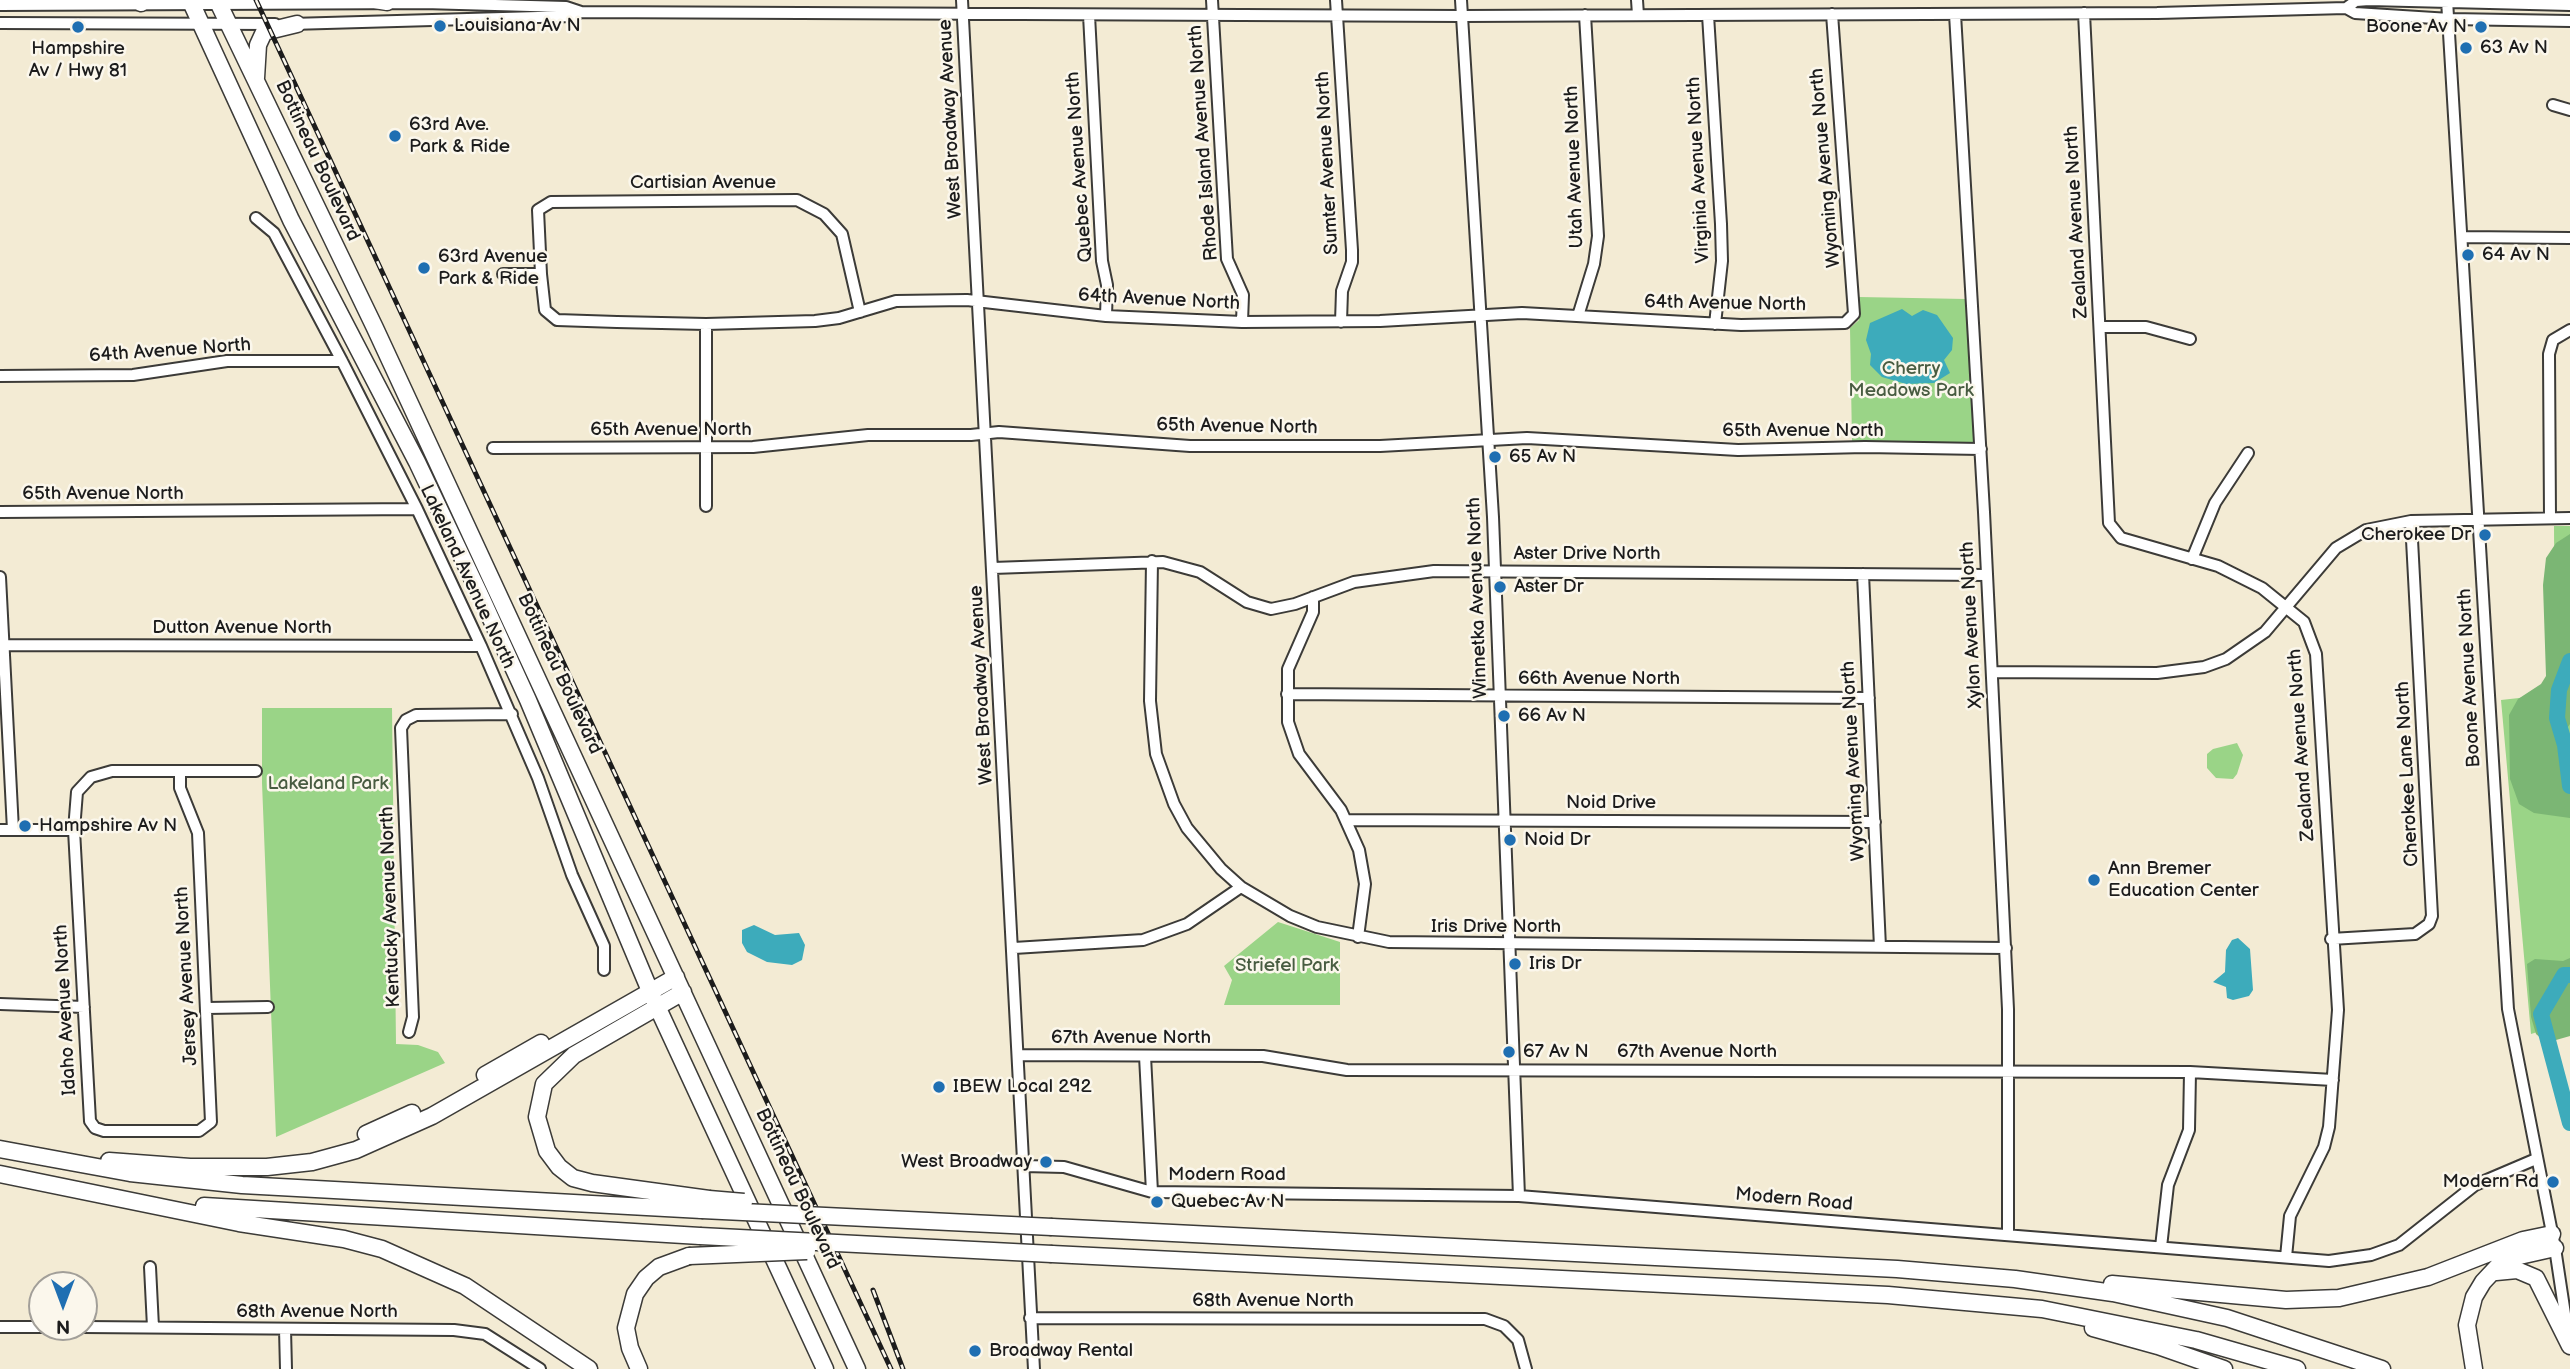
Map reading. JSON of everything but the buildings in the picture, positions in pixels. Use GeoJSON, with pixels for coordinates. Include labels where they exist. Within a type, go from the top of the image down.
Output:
{"type":"FeatureCollection","features":[{"type":"Feature","properties":{"kind":"highway","name":"Bottineau Boulevard"},"geometry":{"type":"LineString","coordinates":[[190,1],[291,220],[443,516],[528,700],[653,998],[825,1369]]}},
{"type":"Feature","properties":{"kind":"highway","name":"Bottineau Boulevard"},"geometry":{"type":"LineString","coordinates":[[218,1],[375,328],[855,1364]]}},
{"type":"Feature","properties":{"kind":"highway"},"geometry":{"type":"LineString","coordinates":[[256,81],[258,45],[264,32],[297,24]]}},
{"type":"Feature","properties":{"kind":"highway"},"geometry":{"type":"LineString","coordinates":[[676,976],[653,998],[574,1055],[551,1076],[544,1084],[537,1105],[543,1141],[559,1167],[582,1181],[705,1204]]}},
{"type":"Feature","properties":{"kind":"highway"},"geometry":{"type":"LineString","coordinates":[[47,1158],[190,1167],[267,1167],[312,1162],[356,1150],[396,1133],[618,1012],[653,998],[683,992]]}},
{"type":"Feature","properties":{"kind":"highway"},"geometry":{"type":"LineString","coordinates":[[0,1149],[130,1173],[242,1185],[705,1204],[1052,1227],[1932,1271],[2264,1299],[2323,1300],[2388,1289],[2446,1271],[2523,1240],[2554,1241]]}},
{"type":"Feature","properties":{"kind":"highway"},"geometry":{"type":"LineString","coordinates":[[0,1174],[383,1249],[465,1286],[589,1369]]}},
{"type":"Feature","properties":{"kind":"highway"},"geometry":{"type":"LineString","coordinates":[[97,1193],[248,1210],[700,1236],[1888,1295],[2042,1309],[2196,1340],[2297,1369]]}},
{"type":"Feature","properties":{"kind":"highway"},"geometry":{"type":"LineString","coordinates":[[2474,1369],[2467,1325],[2474,1297],[2487,1277],[2515,1257],[2554,1241]]}},
{"type":"Feature","properties":{"kind":"highway"},"geometry":{"type":"LineString","coordinates":[[639,1369],[630,1348],[626,1328],[635,1294],[646,1278],[659,1267],[690,1256],[738,1252],[971,1250]]}},
{"type":"Feature","properties":{"kind":"highway"},"geometry":{"type":"LineString","coordinates":[[2487,1277],[2510,1269],[2526,1272],[2536,1278],[2570,1348]]}},
{"type":"Feature","properties":{"kind":"highway"},"geometry":{"type":"LineString","coordinates":[[1932,1271],[2015,1279],[2137,1298],[2248,1324],[2382,1369]]}},
{"type":"Feature","properties":{"kind":"highway"},"geometry":{"type":"LineString","coordinates":[[2042,1309],[2083,1325],[2158,1346],[2224,1369]]}},
{"type":"Feature","properties":{"kind":"highway"},"geometry":{"type":"LineString","coordinates":[[834,1369],[855,1364]]}},
{"type":"Feature","properties":{"kind":"street","name":"West Broadway Avenue"},"geometry":{"type":"LineString","coordinates":[[962,0],[1014,948],[1034,1369]]}},
{"type":"Feature","properties":{"kind":"street","name":"Rhode Island Avenue North"},"geometry":{"type":"LineString","coordinates":[[1212,0],[1227,259],[1242,295],[1242,322]]}},
{"type":"Feature","properties":{"kind":"street","name":"Sumter Avenue North"},"geometry":{"type":"LineString","coordinates":[[1336,0],[1352,250],[1350,270],[1342,291],[1341,322]]}},
{"type":"Feature","properties":{"kind":"street","name":"Winnetka Avenue North"},"geometry":{"type":"LineString","coordinates":[[1461,0],[1495,571],[1519,1196]]}},
{"type":"Feature","properties":{"kind":"street"},"geometry":{"type":"LineString","coordinates":[[1637,0],[1638,15]]}},
{"type":"Feature","properties":{"kind":"street"},"geometry":{"type":"LineString","coordinates":[[2157,0],[2157,13]]}},
{"type":"Feature","properties":{"kind":"street"},"geometry":{"type":"LineString","coordinates":[[0,5],[143,1],[381,1],[566,7],[581,12],[1337,16],[1832,14],[1861,8],[1955,14],[2022,7],[2084,13],[2347,8],[2355,13],[2450,19],[2570,21]]}},
{"type":"Feature","properties":{"kind":"street"},"geometry":{"type":"LineString","coordinates":[[2347,8],[2356,1],[2570,5]]}},
{"type":"Feature","properties":{"kind":"street"},"geometry":{"type":"LineString","coordinates":[[465,2],[466,18]]}},
{"type":"Feature","properties":{"kind":"street","name":"Boone Avenue North"},"geometry":{"type":"LineString","coordinates":[[2447,2],[2508,1009],[2554,1241],[2570,1348]]}},
{"type":"Feature","properties":{"kind":"street"},"geometry":{"type":"LineString","coordinates":[[0,23],[297,24],[574,16],[581,12]]}},
{"type":"Feature","properties":{"kind":"street","name":"Zealand Avenue North"},"geometry":{"type":"LineString","coordinates":[[2084,13],[2109,523],[2121,538],[2192,559],[2246,579],[2287,607],[2310,632],[2316,654],[2331,939],[2338,1010],[2332,1109],[2324,1147],[2290,1216],[2286,1257]]}},
{"type":"Feature","properties":{"kind":"street","name":"Wyoming Avenue North"},"geometry":{"type":"LineString","coordinates":[[1832,14],[1845,224],[1852,273],[1854,314],[1851,319]]}},
{"type":"Feature","properties":{"kind":"street","name":"Xylon Avenue North"},"geometry":{"type":"LineString","coordinates":[[1955,14],[2006,948],[2008,1235]]}},
{"type":"Feature","properties":{"kind":"street","name":"Quebec Avenue North"},"geometry":{"type":"LineString","coordinates":[[1088,15],[1102,261],[1107,285],[1106,316]]}},
{"type":"Feature","properties":{"kind":"street","name":"Utah Avenue North"},"geometry":{"type":"LineString","coordinates":[[1578,316],[1594,264],[1598,236],[1585,15]]}},
{"type":"Feature","properties":{"kind":"street","name":"Virginia Avenue North"},"geometry":{"type":"LineString","coordinates":[[1708,15],[1721,236],[1715,324]]}},
{"type":"Feature","properties":{"kind":"street"},"geometry":{"type":"LineString","coordinates":[[2553,105],[2570,110]]}},
{"type":"Feature","properties":{"kind":"street","name":"Cartisian Avenue"},"geometry":{"type":"LineString","coordinates":[[541,274],[538,210],[551,202],[797,200],[824,214],[842,234],[860,312]]}},
{"type":"Feature","properties":{"kind":"street","name":"Lakeland Avenue North"},"geometry":{"type":"LineString","coordinates":[[256,218],[274,233],[342,361],[417,509],[481,646],[512,714],[542,788],[572,875],[604,947],[604,970]]}},
{"type":"Feature","properties":{"kind":"street"},"geometry":{"type":"LineString","coordinates":[[2462,237],[2570,238]]}},
{"type":"Feature","properties":{"kind":"street"},"geometry":{"type":"LineString","coordinates":[[503,274],[541,274]]}},
{"type":"Feature","properties":{"kind":"street","name":"64th Avenue North"},"geometry":{"type":"LineString","coordinates":[[541,274],[545,310],[557,320],[706,324],[815,321],[896,301],[978,302],[1106,316],[1242,322],[1341,322],[1480,315],[1578,316],[1715,324],[1845,323],[1851,319]]}},
{"type":"Feature","properties":{"kind":"street"},"geometry":{"type":"LineString","coordinates":[[706,324],[706,506]]}},
{"type":"Feature","properties":{"kind":"street"},"geometry":{"type":"LineString","coordinates":[[2100,327],[2146,327],[2190,339]]}},
{"type":"Feature","properties":{"kind":"street"},"geometry":{"type":"LineString","coordinates":[[2550,518],[2549,354],[2553,340],[2570,330]]}},
{"type":"Feature","properties":{"kind":"street","name":"64th Avenue North"},"geometry":{"type":"LineString","coordinates":[[0,376],[133,375],[227,361],[342,361]]}},
{"type":"Feature","properties":{"kind":"street","name":"65th Avenue North"},"geometry":{"type":"LineString","coordinates":[[493,448],[776,446],[868,435],[985,433],[1190,446],[1285,447],[1527,438],[1738,450],[1865,447],[1980,449]]}},
{"type":"Feature","properties":{"kind":"street"},"geometry":{"type":"LineString","coordinates":[[2192,559],[2216,503],[2248,453]]}},
{"type":"Feature","properties":{"kind":"street","name":"65th Avenue North"},"geometry":{"type":"LineString","coordinates":[[0,512],[417,509]]}},
{"type":"Feature","properties":{"kind":"street"},"geometry":{"type":"LineString","coordinates":[[1993,672],[2181,672],[2226,659],[2246,646],[2265,632],[2324,561],[2350,538],[2383,524],[2478,518],[2570,518]]}},
{"type":"Feature","properties":{"kind":"street","name":"Cherokee Lane North"},"geometry":{"type":"LineString","coordinates":[[2331,939],[2415,934],[2423,930],[2432,916],[2411,521]]}},
{"type":"Feature","properties":{"kind":"street"},"geometry":{"type":"LineString","coordinates":[[1014,948],[1143,940],[1187,924],[1241,887],[1221,869],[1187,828],[1163,780],[1156,754],[1150,701],[1152,561]]}},
{"type":"Feature","properties":{"kind":"street","name":"Aster Drive North"},"geometry":{"type":"LineString","coordinates":[[993,568],[1152,561],[1200,572],[1257,607],[1284,608],[1354,582],[1434,570],[1987,575]]}},
{"type":"Feature","properties":{"kind":"street","name":"Wyoming Avenue North"},"geometry":{"type":"LineString","coordinates":[[1863,574],[1880,947]]}},
{"type":"Feature","properties":{"kind":"street"},"geometry":{"type":"LineString","coordinates":[[0,577],[13,830]]}},
{"type":"Feature","properties":{"kind":"street"},"geometry":{"type":"LineString","coordinates":[[1313,597],[1313,612],[1288,669],[1288,722],[1299,754],[1347,820],[1363,867],[1364,902],[1358,937]]}},
{"type":"Feature","properties":{"kind":"street","name":"Dutton Avenue North"},"geometry":{"type":"LineString","coordinates":[[4,645],[481,646]]}},
{"type":"Feature","properties":{"kind":"street","name":"66th Avenue North"},"geometry":{"type":"LineString","coordinates":[[1287,694],[1869,698]]}},
{"type":"Feature","properties":{"kind":"street","name":"Kentucky Avenue North"},"geometry":{"type":"LineString","coordinates":[[409,1032],[413,1017],[401,728],[406,720],[416,715],[512,714]]}},
{"type":"Feature","properties":{"kind":"street"},"geometry":{"type":"LineString","coordinates":[[0,830],[74,830],[76,792],[91,777],[112,771],[256,771]]}},
{"type":"Feature","properties":{"kind":"street","name":"Jersey Avenue North"},"geometry":{"type":"LineString","coordinates":[[153,1131],[199,1131],[211,1122],[198,833],[180,788],[180,771]]}},
{"type":"Feature","properties":{"kind":"street","name":"Noid Drive"},"geometry":{"type":"LineString","coordinates":[[1347,820],[1875,822]]}},
{"type":"Feature","properties":{"kind":"street","name":"Idaho Avenue North"},"geometry":{"type":"LineString","coordinates":[[74,830],[90,1121],[95,1128],[104,1131],[153,1131]]}},
{"type":"Feature","properties":{"kind":"street","name":"Iris Drive North"},"geometry":{"type":"LineString","coordinates":[[1241,887],[1290,916],[1358,937],[1389,943],[2006,948]]}},
{"type":"Feature","properties":{"kind":"street"},"geometry":{"type":"LineString","coordinates":[[0,1004],[84,1007]]}},
{"type":"Feature","properties":{"kind":"street"},"geometry":{"type":"LineString","coordinates":[[207,1008],[268,1007]]}},
{"type":"Feature","properties":{"kind":"street","name":"67th Avenue North"},"geometry":{"type":"LineString","coordinates":[[1019,1055],[1284,1057],[1347,1070],[2190,1072],[2333,1080]]}},
{"type":"Feature","properties":{"kind":"street"},"geometry":{"type":"LineString","coordinates":[[1145,1056],[1152,1192]]}},
{"type":"Feature","properties":{"kind":"street"},"geometry":{"type":"LineString","coordinates":[[2161,1247],[2168,1185],[2189,1130],[2190,1072]]}},
{"type":"Feature","properties":{"kind":"street","name":"Modern Road"},"geometry":{"type":"LineString","coordinates":[[1024,1166],[1064,1167],[1152,1192],[1519,1196],[2350,1260],[2399,1245],[2475,1185],[2536,1159]]}},
{"type":"Feature","properties":{"kind":"street"},"geometry":{"type":"LineString","coordinates":[[149,1267],[153,1327]]}},
{"type":"Feature","properties":{"kind":"street","name":"68th Avenue North"},"geometry":{"type":"LineString","coordinates":[[1030,1318],[1475,1318],[1495,1322],[1512,1333],[1523,1349],[1526,1369]]}},
{"type":"Feature","properties":{"kind":"street"},"geometry":{"type":"LineString","coordinates":[[0,1327],[28,1327]]}},
{"type":"Feature","properties":{"kind":"street","name":"68th Avenue North"},"geometry":{"type":"LineString","coordinates":[[98,1327],[454,1330],[485,1334],[540,1369]]}},
{"type":"Feature","properties":{"kind":"street"},"geometry":{"type":"LineString","coordinates":[[285,1329],[286,1369]]}},
{"type":"Feature","properties":{"kind":"green space","name":"Cherry Meadows Park"},"geometry":{"type":"Polygon","coordinates":[[[1859,297],[1966,299],[1975,443],[1852,441],[1850,328],[1859,320],[1859,297]]]}},
{"type":"Feature","properties":{"kind":"green space"},"geometry":{"type":"Polygon","coordinates":[[[2554,526],[2570,526],[2570,1022],[2531,1034],[2501,700],[2555,694],[2554,526]]]}},
{"type":"Feature","properties":{"kind":"green space"},"geometry":{"type":"Polygon","coordinates":[[[2570,534],[2570,724],[2561,737],[2560,746],[2562,773],[2570,786],[2570,818],[2534,813],[2519,804],[2510,779],[2509,715],[2518,699],[2541,684],[2546,676],[2543,585],[2546,558],[2556,543],[2570,534]]]}},
{"type":"Feature","properties":{"kind":"green space","name":"Lakeland Park"},"geometry":{"type":"Polygon","coordinates":[[[262,708],[392,708],[396,1044],[418,1045],[438,1052],[445,1063],[276,1137],[262,783],[262,708]]]}},
{"type":"Feature","properties":{"kind":"green space"},"geometry":{"type":"Polygon","coordinates":[[[2237,743],[2243,755],[2237,774],[2233,779],[2216,778],[2207,768],[2207,754],[2213,749],[2237,743]]]}},
{"type":"Feature","properties":{"kind":"green space","name":"Striefel Park"},"geometry":{"type":"Polygon","coordinates":[[[1278,922],[1340,942],[1340,1005],[1224,1005],[1232,980],[1224,966],[1278,922]]]}},
{"type":"Feature","properties":{"kind":"green space"},"geometry":{"type":"Polygon","coordinates":[[[2570,958],[2570,1036],[2543,1040],[2536,1034],[2531,1017],[2527,964],[2535,959],[2563,961],[2570,958]]]}},
{"type":"Feature","properties":{"kind":"water"},"geometry":{"type":"Polygon","coordinates":[[[1902,309],[1912,316],[1923,310],[1937,315],[1953,338],[1952,350],[1944,360],[1950,373],[1934,383],[1906,384],[1882,377],[1870,365],[1871,354],[1866,340],[1870,323],[1902,309]]]}},
{"type":"Feature","properties":{"kind":"water"},"geometry":{"type":"Polygon","coordinates":[[[754,925],[775,935],[799,933],[805,945],[802,960],[792,965],[767,962],[747,952],[742,943],[742,930],[754,925]]]}},
{"type":"Feature","properties":{"kind":"water"},"geometry":{"type":"Polygon","coordinates":[[[2238,938],[2250,949],[2253,990],[2249,996],[2233,1000],[2227,998],[2226,987],[2213,982],[2225,972],[2226,950],[2232,940],[2238,938]]]}},
{"type":"Feature","properties":{"kind":"waterway"},"geometry":{"type":"LineString","coordinates":[[2570,661],[2559,690],[2557,718],[2565,745],[2570,786]]}},
{"type":"Feature","properties":{"kind":"waterway"},"geometry":{"type":"LineString","coordinates":[[2570,975],[2564,975],[2541,1014],[2570,1123]]}},
{"type":"Feature","properties":{"kind":"railway"},"geometry":{"type":"LineString","coordinates":[[256,0],[891,1369]]}},
{"type":"Feature","properties":{"kind":"railway"},"geometry":{"type":"LineString","coordinates":[[873,1290],[903,1369]]}},
{"type":"Feature","properties":{"kind":"place","name":"Louisiana Av N"},"geometry":{"type":"Point","coordinates":[440,26]}},
{"type":"Feature","properties":{"kind":"place","name":"Hampshire Av / Hwy 81"},"geometry":{"type":"Point","coordinates":[78,27]}},
{"type":"Feature","properties":{"kind":"place","name":"Boone Av N"},"geometry":{"type":"Point","coordinates":[2481,27]}},
{"type":"Feature","properties":{"kind":"place","name":"63 Av N"},"geometry":{"type":"Point","coordinates":[2466,48]}},
{"type":"Feature","properties":{"kind":"place","name":"63rd Ave. Park & Ride"},"geometry":{"type":"Point","coordinates":[395,136]}},
{"type":"Feature","properties":{"kind":"place","name":"64 Av N"},"geometry":{"type":"Point","coordinates":[2468,255]}},
{"type":"Feature","properties":{"kind":"place","name":"63rd Avenue Park & Ride"},"geometry":{"type":"Point","coordinates":[424,268]}},
{"type":"Feature","properties":{"kind":"place","name":"65 Av N"},"geometry":{"type":"Point","coordinates":[1495,457]}},
{"type":"Feature","properties":{"kind":"place","name":"Cherokee Dr"},"geometry":{"type":"Point","coordinates":[2485,535]}},
{"type":"Feature","properties":{"kind":"place","name":"Aster Dr"},"geometry":{"type":"Point","coordinates":[1500,587]}},
{"type":"Feature","properties":{"kind":"place","name":"66 Av N"},"geometry":{"type":"Point","coordinates":[1504,716]}},
{"type":"Feature","properties":{"kind":"place","name":"Hampshire Av N"},"geometry":{"type":"Point","coordinates":[25,826]}},
{"type":"Feature","properties":{"kind":"place","name":"Noid Dr"},"geometry":{"type":"Point","coordinates":[1510,840]}},
{"type":"Feature","properties":{"kind":"place","name":"Ann Bremer Education Center"},"geometry":{"type":"Point","coordinates":[2094,880]}},
{"type":"Feature","properties":{"kind":"place","name":"Iris Dr"},"geometry":{"type":"Point","coordinates":[1515,964]}},
{"type":"Feature","properties":{"kind":"place","name":"67 Av N"},"geometry":{"type":"Point","coordinates":[1509,1052]}},
{"type":"Feature","properties":{"kind":"place","name":"IBEW Local 292"},"geometry":{"type":"Point","coordinates":[939,1087]}},
{"type":"Feature","properties":{"kind":"place","name":"West Broadway"},"geometry":{"type":"Point","coordinates":[1046,1162]}},
{"type":"Feature","properties":{"kind":"place","name":"Modern Rd"},"geometry":{"type":"Point","coordinates":[2553,1182]}},
{"type":"Feature","properties":{"kind":"place","name":"Quebec Av N"},"geometry":{"type":"Point","coordinates":[1157,1202]}},
{"type":"Feature","properties":{"kind":"place","name":"Broadway Rental"},"geometry":{"type":"Point","coordinates":[975,1351]}}]}
